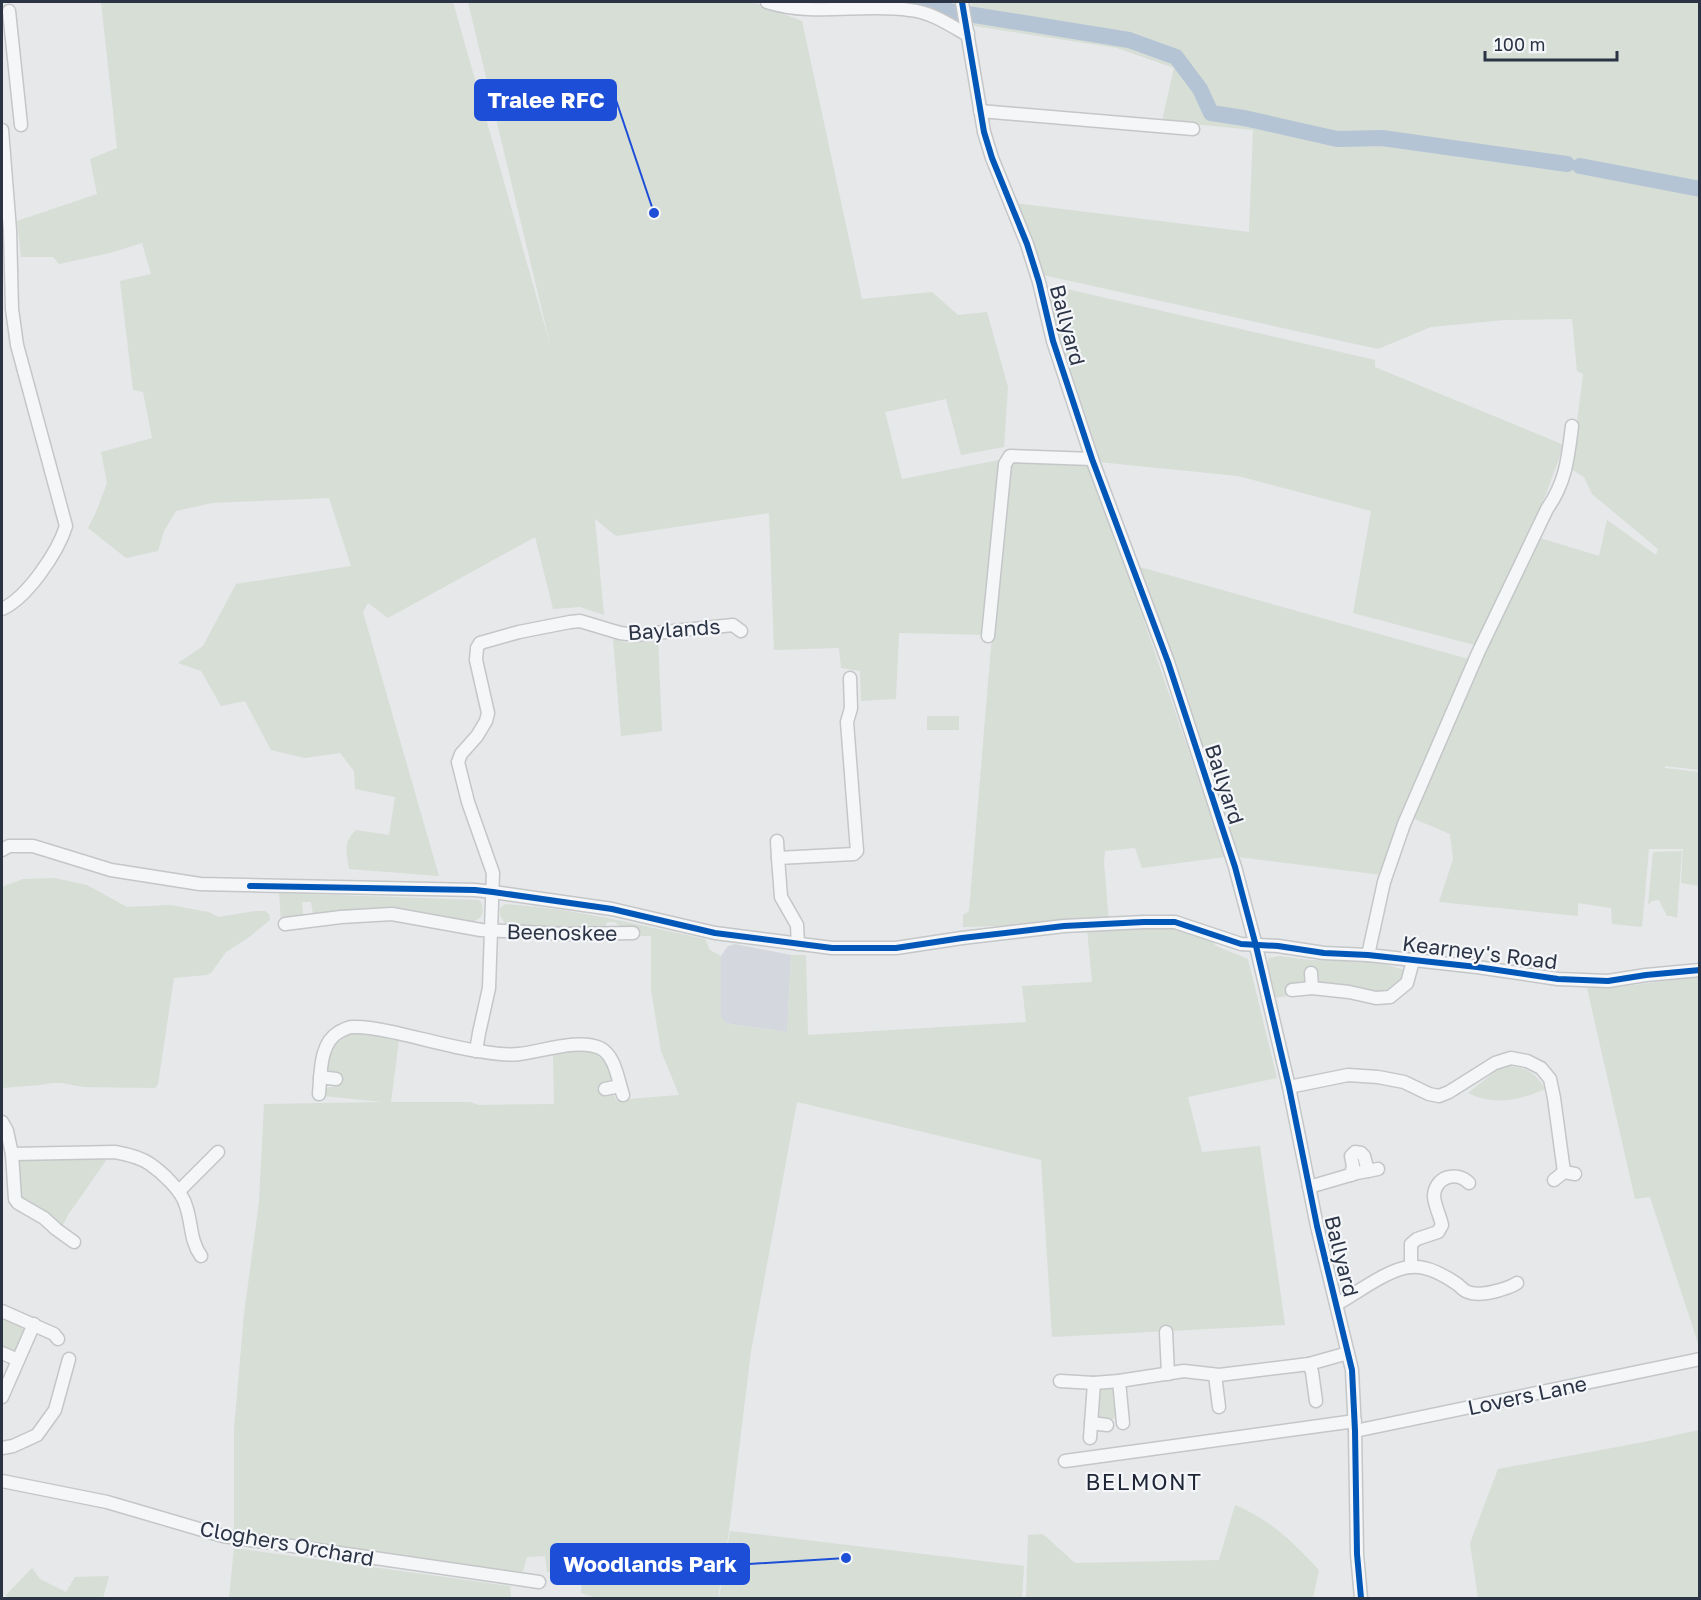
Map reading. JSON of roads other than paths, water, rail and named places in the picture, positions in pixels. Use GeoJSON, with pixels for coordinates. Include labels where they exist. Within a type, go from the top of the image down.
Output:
{"type":"FeatureCollection","features":[{"type":"Feature","properties":{"kind":"street"},"geometry":{"type":"LineString","coordinates":[[767,2],[781,6],[828,10],[910,10],[936,16],[964,33],[967,28]]}},
{"type":"Feature","properties":{"kind":"street","name":"Ballyard"},"geometry":{"type":"LineString","coordinates":[[962,3],[984,132],[992,158],[1027,244],[1053,341],[1092,459],[1168,662],[1235,867],[1257,946],[1317,1226],[1352,1370],[1357,1554],[1361,1599]]}},
{"type":"Feature","properties":{"kind":"street"},"geometry":{"type":"LineString","coordinates":[[9,11],[7,44],[21,125]]}},
{"type":"Feature","properties":{"kind":"street"},"geometry":{"type":"LineString","coordinates":[[980,111],[1193,129]]}},
{"type":"Feature","properties":{"kind":"street"},"geometry":{"type":"LineString","coordinates":[[2,130],[16,345],[66,526],[50,558],[27,590],[11,605],[2,609]]}},
{"type":"Feature","properties":{"kind":"street"},"geometry":{"type":"LineString","coordinates":[[1368,955],[1384,882],[1404,824],[1478,653],[1547,509],[1554,500],[1566,470],[1572,426]]}},
{"type":"Feature","properties":{"kind":"street"},"geometry":{"type":"LineString","coordinates":[[988,636],[1005,465],[1010,456],[1092,459]]}},
{"type":"Feature","properties":{"kind":"street","name":"Baylands"},"geometry":{"type":"LineString","coordinates":[[493,892],[493,873],[468,802],[458,762],[461,754],[477,736],[488,713],[476,660],[480,643],[519,632],[580,621],[635,635],[733,625],[741,631]]}},
{"type":"Feature","properties":{"kind":"street"},"geometry":{"type":"LineString","coordinates":[[778,858],[854,854],[857,851],[847,722],[851,708],[850,678]]}},
{"type":"Feature","properties":{"kind":"street"},"geometry":{"type":"LineString","coordinates":[[777,841],[781,897],[797,925],[798,944]]}},
{"type":"Feature","properties":{"kind":"street","name":"Kearney's Road"},"geometry":{"type":"LineString","coordinates":[[2,850],[9,846],[33,846],[111,870],[200,884],[493,892],[612,909],[715,933],[832,948],[896,948],[1053,927],[1175,922],[1241,944],[1278,946],[1324,954],[1368,955],[1583,981],[1608,981],[1657,973],[1700,970]]}},
{"type":"Feature","properties":{"kind":"street","name":"Beenoskee"},"geometry":{"type":"LineString","coordinates":[[476,1051],[489,988],[493,892]]}},
{"type":"Feature","properties":{"kind":"street","name":"Beenoskee"},"geometry":{"type":"LineString","coordinates":[[285,924],[392,914],[490,930],[566,934],[633,933]]}},
{"type":"Feature","properties":{"kind":"street"},"geometry":{"type":"LineString","coordinates":[[1292,990],[1312,987],[1376,998],[1390,997],[1407,983],[1413,961]]}},
{"type":"Feature","properties":{"kind":"street"},"geometry":{"type":"LineString","coordinates":[[1311,973],[1312,987]]}},
{"type":"Feature","properties":{"kind":"street"},"geometry":{"type":"LineString","coordinates":[[319,1094],[321,1065],[326,1046],[336,1034],[350,1027],[377,1029],[476,1051],[518,1054],[547,1048],[588,1045],[598,1047],[607,1052],[611,1058],[622,1090],[605,1089]]}},
{"type":"Feature","properties":{"kind":"street"},"geometry":{"type":"LineString","coordinates":[[1289,1087],[1348,1076],[1368,1076],[1404,1082],[1429,1094],[1439,1096],[1446,1094],[1495,1062],[1511,1058],[1527,1061],[1541,1068],[1550,1079],[1564,1175]]}},
{"type":"Feature","properties":{"kind":"street"},"geometry":{"type":"LineString","coordinates":[[320,1077],[336,1078]]}},
{"type":"Feature","properties":{"kind":"street"},"geometry":{"type":"LineString","coordinates":[[2,1122],[7,1131],[12,1154],[15,1199],[74,1242]]}},
{"type":"Feature","properties":{"kind":"street"},"geometry":{"type":"LineString","coordinates":[[12,1154],[115,1152],[149,1163],[179,1191],[186,1205],[194,1244],[201,1256]]}},
{"type":"Feature","properties":{"kind":"street"},"geometry":{"type":"LineString","coordinates":[[179,1191],[218,1152]]}},
{"type":"Feature","properties":{"kind":"street"},"geometry":{"type":"LineString","coordinates":[[1309,1187],[1373,1170],[1361,1153],[1355,1152],[1351,1156],[1353,1166],[1351,1175]]}},
{"type":"Feature","properties":{"kind":"street"},"geometry":{"type":"LineString","coordinates":[[1411,1267],[1411,1244],[1417,1239],[1438,1232],[1442,1225],[1434,1194],[1438,1184],[1451,1176],[1463,1178],[1469,1184]]}},
{"type":"Feature","properties":{"kind":"street"},"geometry":{"type":"LineString","coordinates":[[1337,1304],[1398,1269],[1411,1267],[1420,1267],[1437,1273],[1467,1292],[1477,1294],[1516,1288]]}},
{"type":"Feature","properties":{"kind":"street"},"geometry":{"type":"LineString","coordinates":[[2,1311],[34,1324],[54,1334],[58,1339]]}},
{"type":"Feature","properties":{"kind":"street"},"geometry":{"type":"LineString","coordinates":[[2,1397],[34,1324]]}},
{"type":"Feature","properties":{"kind":"street"},"geometry":{"type":"LineString","coordinates":[[1166,1332],[1168,1374]]}},
{"type":"Feature","properties":{"kind":"street"},"geometry":{"type":"LineString","coordinates":[[2,1353],[18,1360]]}},
{"type":"Feature","properties":{"kind":"street"},"geometry":{"type":"LineString","coordinates":[[1060,1381],[1119,1382],[1184,1371],[1215,1375],[1309,1364],[1348,1353]]}},
{"type":"Feature","properties":{"kind":"street"},"geometry":{"type":"LineString","coordinates":[[2,1448],[13,1446],[37,1435],[54,1410],[69,1359]]}},
{"type":"Feature","properties":{"kind":"street","name":"Lovers Lane"},"geometry":{"type":"LineString","coordinates":[[1065,1461],[1355,1426],[1700,1359]]}},
{"type":"Feature","properties":{"kind":"street"},"geometry":{"type":"LineString","coordinates":[[1309,1364],[1316,1401]]}},
{"type":"Feature","properties":{"kind":"street"},"geometry":{"type":"LineString","coordinates":[[1215,1375],[1219,1407]]}},
{"type":"Feature","properties":{"kind":"street"},"geometry":{"type":"LineString","coordinates":[[1119,1382],[1123,1423]]}},
{"type":"Feature","properties":{"kind":"street"},"geometry":{"type":"LineString","coordinates":[[1090,1438],[1094,1383]]}},
{"type":"Feature","properties":{"kind":"street"},"geometry":{"type":"LineString","coordinates":[[1091,1424],[1107,1425]]}},
{"type":"Feature","properties":{"kind":"street","name":"Cloghers Orchard"},"geometry":{"type":"LineString","coordinates":[[2,1481],[107,1502],[224,1536],[540,1582]]}},
{"type":"Feature","properties":{"kind":"waterway"},"geometry":{"type":"LineString","coordinates":[[894,2],[1129,40],[1176,57],[1200,89],[1211,113],[1337,139],[1382,138],[1567,164]]}},
{"type":"Feature","properties":{"kind":"waterway"},"geometry":{"type":"LineString","coordinates":[[1580,166],[1700,189]]}},
{"type":"Feature","properties":{"kind":"place","name":"Tralee RFC"},"geometry":{"type":"Point","coordinates":[654,213]}},
{"type":"Feature","properties":{"kind":"place","name":"Woodlands Park"},"geometry":{"type":"Point","coordinates":[846,1558]}},
{"type":"Feature","properties":{"kind":"district","name":"BELMONT"},"geometry":{"type":"Point","coordinates":[1144,1481]}}]}
